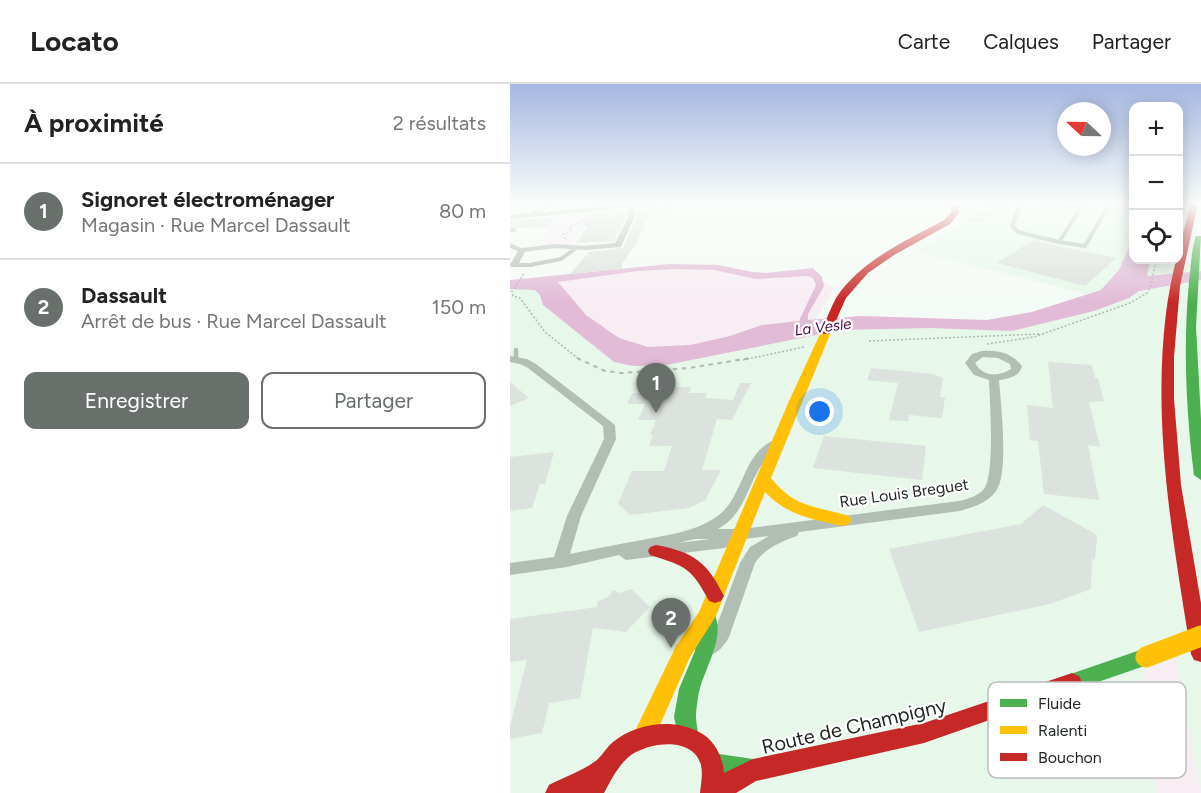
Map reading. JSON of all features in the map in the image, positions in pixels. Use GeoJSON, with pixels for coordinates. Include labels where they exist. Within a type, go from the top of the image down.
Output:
{"type":"FeatureCollection","features":[{"type":"Feature","properties":{"kind":"main road"},"geometry":{"type":"LineString","coordinates":[[644,736],[668,689],[682,651],[707,616],[764,480],[817,343],[842,296],[856,279],[879,261],[922,236]]}},
{"type":"Feature","properties":{"kind":"main road"},"geometry":{"type":"LineString","coordinates":[[1185,236],[1176,268],[1169,352],[1170,421],[1178,511],[1201,654]]}},
{"type":"Feature","properties":{"kind":"main road"},"geometry":{"type":"LineString","coordinates":[[1199,236],[1193,268],[1189,352],[1194,423],[1201,475]]}},
{"type":"Feature","properties":{"kind":"main road"},"geometry":{"type":"LineString","coordinates":[[764,480],[773,495],[798,512],[843,520]]}},
{"type":"Feature","properties":{"kind":"main road"},"geometry":{"type":"LineString","coordinates":[[656,551],[675,553],[698,565],[715,596]]}},
{"type":"Feature","properties":{"kind":"main road"},"geometry":{"type":"LineString","coordinates":[[688,736],[685,717],[689,689],[705,651],[707,616]]}},
{"type":"Feature","properties":{"kind":"main road","name":"Route de Champigny"},"geometry":{"type":"LineString","coordinates":[[1073,682],[1201,636]]}},
{"type":"Feature","properties":{"kind":"main road","name":"Route de Champigny"},"geometry":{"type":"LineString","coordinates":[[718,793],[731,782],[753,770],[924,733],[988,711]]}},
{"type":"Feature","properties":{"kind":"main road"},"geometry":{"type":"LineString","coordinates":[[591,793],[601,770],[613,755],[628,744],[659,732],[674,732],[688,736],[702,747],[712,764],[714,775],[712,793]]}},
{"type":"Feature","properties":{"kind":"main road","name":"Route de Champigny"},"geometry":{"type":"LineString","coordinates":[[712,764],[753,770]]}},
{"type":"Feature","properties":{"kind":"main road"},"geometry":{"type":"LineString","coordinates":[[557,793],[601,770]]}},
{"type":"Feature","properties":{"kind":"street"},"geometry":{"type":"LineString","coordinates":[[585,248],[614,246],[620,242],[623,236]]}},
{"type":"Feature","properties":{"kind":"street"},"geometry":{"type":"LineString","coordinates":[[510,245],[522,250],[514,265],[530,265]]}},
{"type":"Feature","properties":{"kind":"street"},"geometry":{"type":"LineString","coordinates":[[514,356],[532,366],[609,425],[610,439],[574,516],[560,562]]}},
{"type":"Feature","properties":{"kind":"street","name":"Rue Louis Breguet"},"geometry":{"type":"LineString","coordinates":[[742,534],[960,506],[979,500],[993,487],[996,464],[994,378]]}},
{"type":"Feature","properties":{"kind":"street"},"geometry":{"type":"LineString","coordinates":[[695,534],[727,518],[735,508],[760,457],[779,442]]}},
{"type":"Feature","properties":{"kind":"street"},"geometry":{"type":"LineString","coordinates":[[705,651],[721,636],[748,563],[755,551],[780,536],[843,520]]}},
{"type":"Feature","properties":{"kind":"street"},"geometry":{"type":"LineString","coordinates":[[560,562],[695,534],[742,534]]}},
{"type":"Feature","properties":{"kind":"street"},"geometry":{"type":"LineString","coordinates":[[510,569],[724,543],[742,534]]}},
{"type":"Feature","properties":{"kind":"lane"},"geometry":{"type":"LineString","coordinates":[[1035,236],[1085,246],[1091,236]]}},
{"type":"Feature","properties":{"kind":"lane"},"geometry":{"type":"LineString","coordinates":[[1059,242],[1063,236]]}},
{"type":"Feature","properties":{"kind":"lane"},"geometry":{"type":"LineString","coordinates":[[522,250],[556,246],[585,248]]}},
{"type":"Feature","properties":{"kind":"lane"},"geometry":{"type":"LineString","coordinates":[[530,265],[556,262],[572,254],[576,248]]}},
{"type":"Feature","properties":{"kind":"path"},"geometry":{"type":"LineString","coordinates":[[564,236],[564,241]]}},
{"type":"Feature","properties":{"kind":"path"},"geometry":{"type":"LineString","coordinates":[[990,342],[1017,341],[1116,310],[1139,299],[1151,286],[1155,264]]}},
{"type":"Feature","properties":{"kind":"path"},"geometry":{"type":"LineString","coordinates":[[522,278],[511,296],[520,298],[526,311],[544,333],[578,358],[606,371],[690,369],[817,343]]}},
{"type":"Feature","properties":{"kind":"path"},"geometry":{"type":"LineString","coordinates":[[869,341],[1044,334]]}},
{"type":"Feature","properties":{"kind":"shaded area"},"geometry":{"type":"Polygon","coordinates":[[[546,236],[577,236],[572,245],[541,246],[546,236]]]}},
{"type":"Feature","properties":{"kind":"shaded area"},"geometry":{"type":"Polygon","coordinates":[[[941,236],[1129,236],[1129,264],[1201,265],[1201,793],[510,793],[510,289],[536,286],[628,361],[890,320],[1004,322],[1096,296],[915,251],[941,236]]]}},
{"type":"Feature","properties":{"kind":"shaded area"},"geometry":{"type":"Polygon","coordinates":[[[674,266],[733,270],[759,275],[813,274],[834,289],[807,332],[628,361],[536,286],[556,277],[674,266]]]}},
{"type":"Feature","properties":{"kind":"shaded area"},"geometry":{"type":"Polygon","coordinates":[[[1176,658],[1180,682],[1144,682],[1143,670],[1176,658]]]}},
{"type":"Feature","properties":{"kind":"shaded area"},"geometry":{"type":"Polygon","coordinates":[[[1186,712],[1201,793],[1156,793],[1154,778],[1186,778],[1186,712]]]}},
{"type":"Feature","properties":{"kind":"water","name":"La Vesle"},"geometry":{"type":"Polygon","coordinates":[[[1129,247],[1129,264],[1149,264],[1147,276],[1201,271],[1201,280],[1139,291],[1129,298],[1094,311],[1012,331],[930,328],[841,330],[666,365],[633,366],[614,362],[543,305],[540,295],[535,290],[510,289],[510,280],[669,264],[719,265],[766,273],[813,268],[822,277],[824,286],[808,314],[808,320],[861,316],[987,320],[1032,312],[1101,290],[1119,270],[1129,247]],[[676,269],[638,271],[558,282],[586,315],[619,338],[648,347],[690,345],[730,336],[762,325],[799,321],[816,285],[813,278],[808,276],[756,279],[714,270],[676,269]]]}},
{"type":"Feature","properties":{"kind":"building"},"geometry":{"type":"Polygon","coordinates":[[[581,236],[617,236],[614,241],[576,243],[581,236]]]}},
{"type":"Feature","properties":{"kind":"building"},"geometry":{"type":"Polygon","coordinates":[[[628,236],[640,236],[622,264],[622,269],[570,274],[589,252],[623,248],[628,236]]]}},
{"type":"Feature","properties":{"kind":"building"},"geometry":{"type":"Polygon","coordinates":[[[1033,240],[1116,258],[1085,286],[997,263],[1033,240]]]}},
{"type":"Feature","properties":{"kind":"building"},"geometry":{"type":"Polygon","coordinates":[[[1048,362],[1092,365],[1095,378],[1098,378],[1104,401],[1089,402],[1100,447],[1088,445],[1099,500],[1044,494],[1038,441],[1030,440],[1027,405],[1053,408],[1048,362]]]}},
{"type":"Feature","properties":{"kind":"building"},"geometry":{"type":"Polygon","coordinates":[[[871,368],[933,374],[943,378],[940,397],[945,397],[942,418],[909,415],[908,421],[889,420],[898,383],[867,380],[871,368]]]}},
{"type":"Feature","properties":{"kind":"building"},"geometry":{"type":"Polygon","coordinates":[[[510,382],[529,398],[510,406],[510,382]]]}},
{"type":"Feature","properties":{"kind":"building"},"geometry":{"type":"Polygon","coordinates":[[[740,383],[751,383],[732,420],[717,419],[702,470],[721,470],[705,500],[689,508],[630,515],[618,504],[632,471],[664,471],[672,446],[649,446],[653,435],[650,435],[656,420],[638,420],[645,404],[627,404],[632,393],[669,393],[672,387],[691,387],[689,393],[707,393],[705,398],[733,400],[740,383]]]}},
{"type":"Feature","properties":{"kind":"building"},"geometry":{"type":"Polygon","coordinates":[[[824,436],[926,446],[922,480],[813,468],[824,436]]]}},
{"type":"Feature","properties":{"kind":"building"},"geometry":{"type":"Polygon","coordinates":[[[554,452],[545,484],[540,484],[532,508],[510,511],[510,457],[554,452]]]}},
{"type":"Feature","properties":{"kind":"building"},"geometry":{"type":"Polygon","coordinates":[[[1043,505],[1097,535],[1095,560],[1092,558],[1091,589],[1050,604],[919,632],[889,549],[1021,524],[1043,505]]]}},
{"type":"Feature","properties":{"kind":"building"},"geometry":{"type":"Polygon","coordinates":[[[631,589],[650,607],[626,632],[593,628],[580,698],[549,703],[542,733],[510,739],[510,726],[527,660],[510,662],[510,619],[597,607],[598,601],[608,597],[613,590],[620,593],[631,589]]]}},
{"type":"Feature","properties":{"kind":"traffic: fast"},"geometry":{"type":"LineString","coordinates":[[1199,238],[1192,298],[1191,356],[1194,415],[1201,475]]}},
{"type":"Feature","properties":{"kind":"traffic: fast"},"geometry":{"type":"LineString","coordinates":[[688,736],[685,717],[689,689],[705,651],[707,618]]}},
{"type":"Feature","properties":{"kind":"traffic: fast"},"geometry":{"type":"LineString","coordinates":[[1072,682],[1146,657]]}},
{"type":"Feature","properties":{"kind":"traffic: fast"},"geometry":{"type":"LineString","coordinates":[[712,764],[753,770]]}},
{"type":"Feature","properties":{"kind":"traffic: slow"},"geometry":{"type":"LineString","coordinates":[[644,736],[683,652],[707,616],[795,401],[826,332]]}},
{"type":"Feature","properties":{"kind":"traffic: slow"},"geometry":{"type":"LineString","coordinates":[[764,480],[789,505],[808,513],[843,520]]}},
{"type":"Feature","properties":{"kind":"traffic: slow"},"geometry":{"type":"LineString","coordinates":[[1146,657],[1201,636]]}},
{"type":"Feature","properties":{"kind":"traffic: jam"},"geometry":{"type":"LineString","coordinates":[[826,332],[844,294],[854,282],[865,271],[891,253],[922,236]]}},
{"type":"Feature","properties":{"kind":"traffic: jam"},"geometry":{"type":"LineString","coordinates":[[1187,236],[1171,314],[1168,399],[1174,485],[1201,654]]}},
{"type":"Feature","properties":{"kind":"traffic: jam"},"geometry":{"type":"LineString","coordinates":[[656,551],[677,556],[693,564],[715,596]]}},
{"type":"Feature","properties":{"kind":"traffic: jam"},"geometry":{"type":"LineString","coordinates":[[719,793],[731,782],[753,770],[924,733],[988,711]]}},
{"type":"Feature","properties":{"kind":"traffic: jam"},"geometry":{"type":"LineString","coordinates":[[591,793],[601,774],[623,748],[647,737],[661,734],[674,734],[698,742],[706,752],[713,768],[712,793]]}},
{"type":"Feature","properties":{"kind":"traffic: jam"},"geometry":{"type":"LineString","coordinates":[[557,793],[601,770]]}},
{"type":"Feature","properties":{"kind":"place","name":"Signoret électroménager"},"geometry":{"type":"Point","coordinates":[656,413]}},
{"type":"Feature","properties":{"kind":"place","name":"Dassault"},"geometry":{"type":"Point","coordinates":[671,648]}}]}
